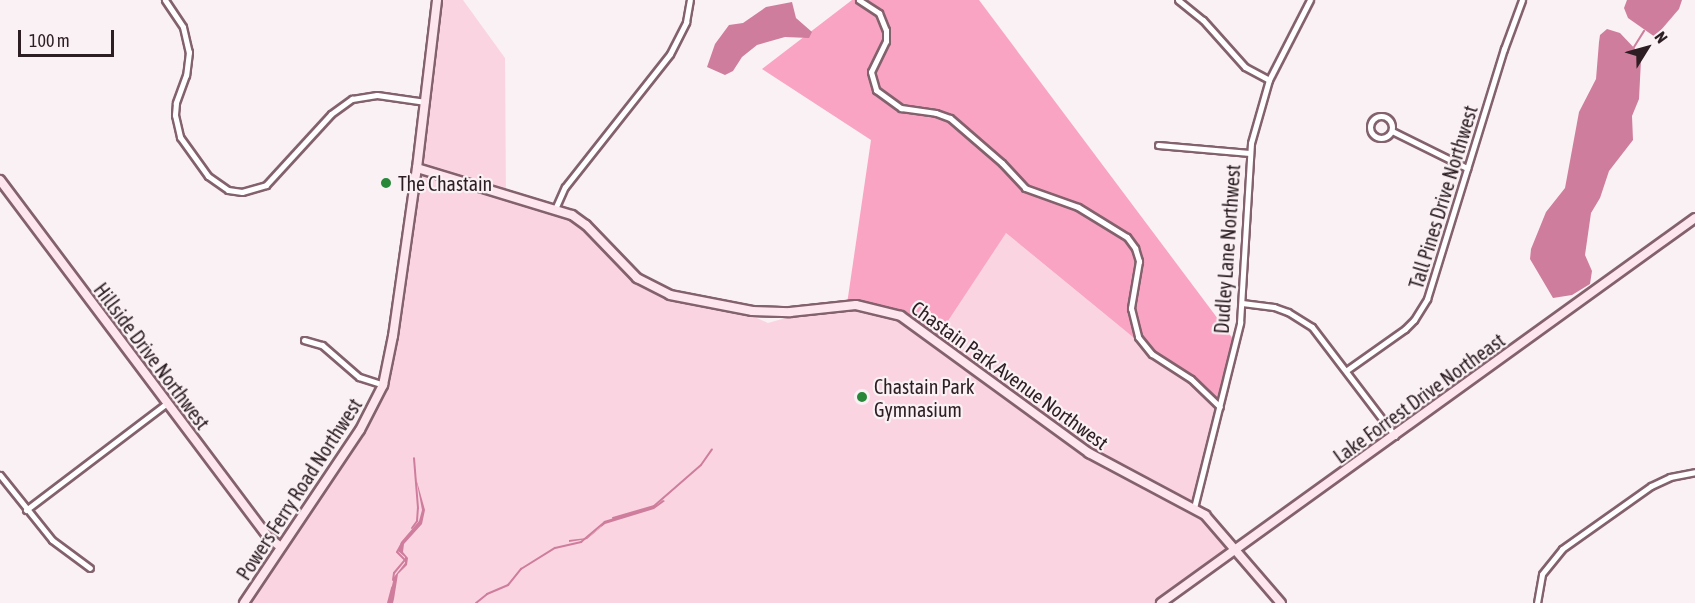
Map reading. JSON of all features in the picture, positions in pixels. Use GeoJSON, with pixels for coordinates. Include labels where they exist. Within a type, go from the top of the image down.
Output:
{"type":"FeatureCollection","features":[{"type":"Feature","properties":{"kind":"street"},"geometry":{"type":"LineString","coordinates":[[165,0],[183,27],[189,52],[186,75],[176,103],[175,115],[180,137],[208,176],[228,190],[242,192],[266,185],[331,114],[352,99],[377,95],[426,102]]}},
{"type":"Feature","properties":{"kind":"street","name":"Powers Ferry Road Northwest"},"geometry":{"type":"LineString","coordinates":[[244,603],[360,430],[383,385],[393,336],[417,168],[437,0]]}},
{"type":"Feature","properties":{"kind":"street"},"geometry":{"type":"LineString","coordinates":[[555,208],[565,187],[670,54],[686,22],[690,0]]}},
{"type":"Feature","properties":{"kind":"street"},"geometry":{"type":"LineString","coordinates":[[859,0],[879,13],[886,30],[886,41],[871,72],[876,90],[901,108],[936,113],[950,118],[1002,163],[1024,188],[1078,207],[1127,237],[1135,248],[1139,261],[1131,308],[1138,337],[1152,354],[1191,379],[1220,407]]}},
{"type":"Feature","properties":{"kind":"street"},"geometry":{"type":"LineString","coordinates":[[1178,0],[1203,20],[1245,67],[1269,80]]}},
{"type":"Feature","properties":{"kind":"street","name":"Dudley Lane Northwest"},"geometry":{"type":"LineString","coordinates":[[1194,508],[1236,342],[1242,303],[1250,153],[1269,80],[1310,0]]}},
{"type":"Feature","properties":{"kind":"street","name":"Tall Pines Drive Northwest"},"geometry":{"type":"LineString","coordinates":[[1347,370],[1404,329],[1422,308],[1504,49],[1522,0]]}},
{"type":"Feature","properties":{"kind":"street"},"geometry":{"type":"LineString","coordinates":[[1377,117],[1386,117],[1392,123],[1392,131],[1386,136],[1377,137],[1371,131],[1371,122],[1377,117]]}},
{"type":"Feature","properties":{"kind":"street"},"geometry":{"type":"LineString","coordinates":[[1392,131],[1467,168]]}},
{"type":"Feature","properties":{"kind":"street"},"geometry":{"type":"LineString","coordinates":[[1158,145],[1250,153]]}},
{"type":"Feature","properties":{"kind":"street","name":"Chastain Park Avenue Northwest"},"geometry":{"type":"LineString","coordinates":[[417,168],[495,193],[555,208],[586,225],[637,278],[670,295],[752,311],[790,312],[856,305],[901,316],[1089,453],[1194,508],[1215,524],[1281,603]]}},
{"type":"Feature","properties":{"kind":"street","name":"Hillside Drive Northwest"},"geometry":{"type":"LineString","coordinates":[[0,180],[268,537],[281,547]]}},
{"type":"Feature","properties":{"kind":"street","name":"Lake Forrest Drive Northeast"},"geometry":{"type":"LineString","coordinates":[[1161,603],[1695,218]]}},
{"type":"Feature","properties":{"kind":"street"},"geometry":{"type":"LineString","coordinates":[[1242,303],[1274,306],[1301,319],[1322,336],[1395,436]]}},
{"type":"Feature","properties":{"kind":"street"},"geometry":{"type":"LineString","coordinates":[[304,340],[322,345],[359,377],[383,385]]}},
{"type":"Feature","properties":{"kind":"street"},"geometry":{"type":"LineString","coordinates":[[26,510],[167,403]]}},
{"type":"Feature","properties":{"kind":"street"},"geometry":{"type":"LineString","coordinates":[[1537,603],[1542,574],[1562,549],[1651,486],[1670,477],[1695,472]]}},
{"type":"Feature","properties":{"kind":"street"},"geometry":{"type":"LineString","coordinates":[[0,475],[52,540],[90,568]]}},
{"type":"Feature","properties":{"kind":"shaded area"},"geometry":{"type":"Polygon","coordinates":[[[435,0],[463,0],[505,58],[506,198],[556,211],[585,226],[632,276],[670,302],[719,301],[768,323],[835,304],[871,304],[908,317],[1006,233],[1217,406],[1193,506],[1240,544],[1158,603],[241,603],[363,425],[379,386],[397,326],[435,0]]]}},
{"type":"Feature","properties":{"kind":"shaded area"},"geometry":{"type":"Polygon","coordinates":[[[852,0],[979,0],[1236,343],[1217,406],[1006,233],[938,336],[908,317],[871,304],[847,304],[871,140],[762,69],[852,0]]]}},
{"type":"Feature","properties":{"kind":"shaded area"},"geometry":{"type":"Polygon","coordinates":[[[1627,0],[1682,0],[1679,9],[1655,37],[1628,18],[1624,8],[1627,0]]]}},
{"type":"Feature","properties":{"kind":"shaded area"},"geometry":{"type":"Polygon","coordinates":[[[792,2],[796,18],[812,32],[809,38],[785,37],[757,45],[742,57],[733,71],[725,75],[707,67],[715,44],[729,25],[743,23],[766,7],[792,2]]]}},
{"type":"Feature","properties":{"kind":"shaded area"},"geometry":{"type":"Polygon","coordinates":[[[1607,29],[1620,33],[1638,52],[1641,60],[1639,99],[1632,116],[1633,140],[1609,171],[1600,198],[1591,213],[1585,255],[1592,271],[1590,284],[1572,295],[1553,298],[1530,259],[1531,249],[1546,212],[1565,188],[1579,112],[1596,79],[1600,35],[1607,29]]]}},
{"type":"Feature","properties":{"kind":"shaded area"},"geometry":{"type":"Polygon","coordinates":[[[416,478],[425,510],[422,524],[404,544],[403,552],[408,558],[407,565],[398,574],[393,603],[388,603],[394,577],[405,563],[405,557],[398,551],[401,542],[419,521],[422,510],[416,478]]]}},
{"type":"Feature","properties":{"kind":"shaded area"},"geometry":{"type":"Polygon","coordinates":[[[665,501],[654,509],[605,524],[587,539],[569,542],[569,540],[587,538],[601,527],[604,521],[655,506],[665,501]]]}},
{"type":"Feature","properties":{"kind":"waterway"},"geometry":{"type":"LineString","coordinates":[[1634,47],[1644,31]]}},
{"type":"Feature","properties":{"kind":"waterway"},"geometry":{"type":"LineString","coordinates":[[613,518],[654,506],[701,465],[712,449]]}},
{"type":"Feature","properties":{"kind":"waterway"},"geometry":{"type":"LineString","coordinates":[[412,528],[417,521],[418,508],[414,458]]}},
{"type":"Feature","properties":{"kind":"waterway"},"geometry":{"type":"LineString","coordinates":[[476,603],[487,594],[508,585],[521,569],[555,548],[581,542],[605,522]]}},
{"type":"Feature","properties":{"kind":"waterway"},"geometry":{"type":"LineString","coordinates":[[393,580],[394,573],[405,560],[397,552],[402,543]]}},
{"type":"Feature","properties":{"kind":"waterway"},"geometry":{"type":"LineString","coordinates":[[388,603],[392,588]]}},
{"type":"Feature","properties":{"kind":"place","name":"The Chastain"},"geometry":{"type":"Point","coordinates":[386,183]}},
{"type":"Feature","properties":{"kind":"place","name":"Chastain Park Gymnasium"},"geometry":{"type":"Point","coordinates":[862,397]}}]}
